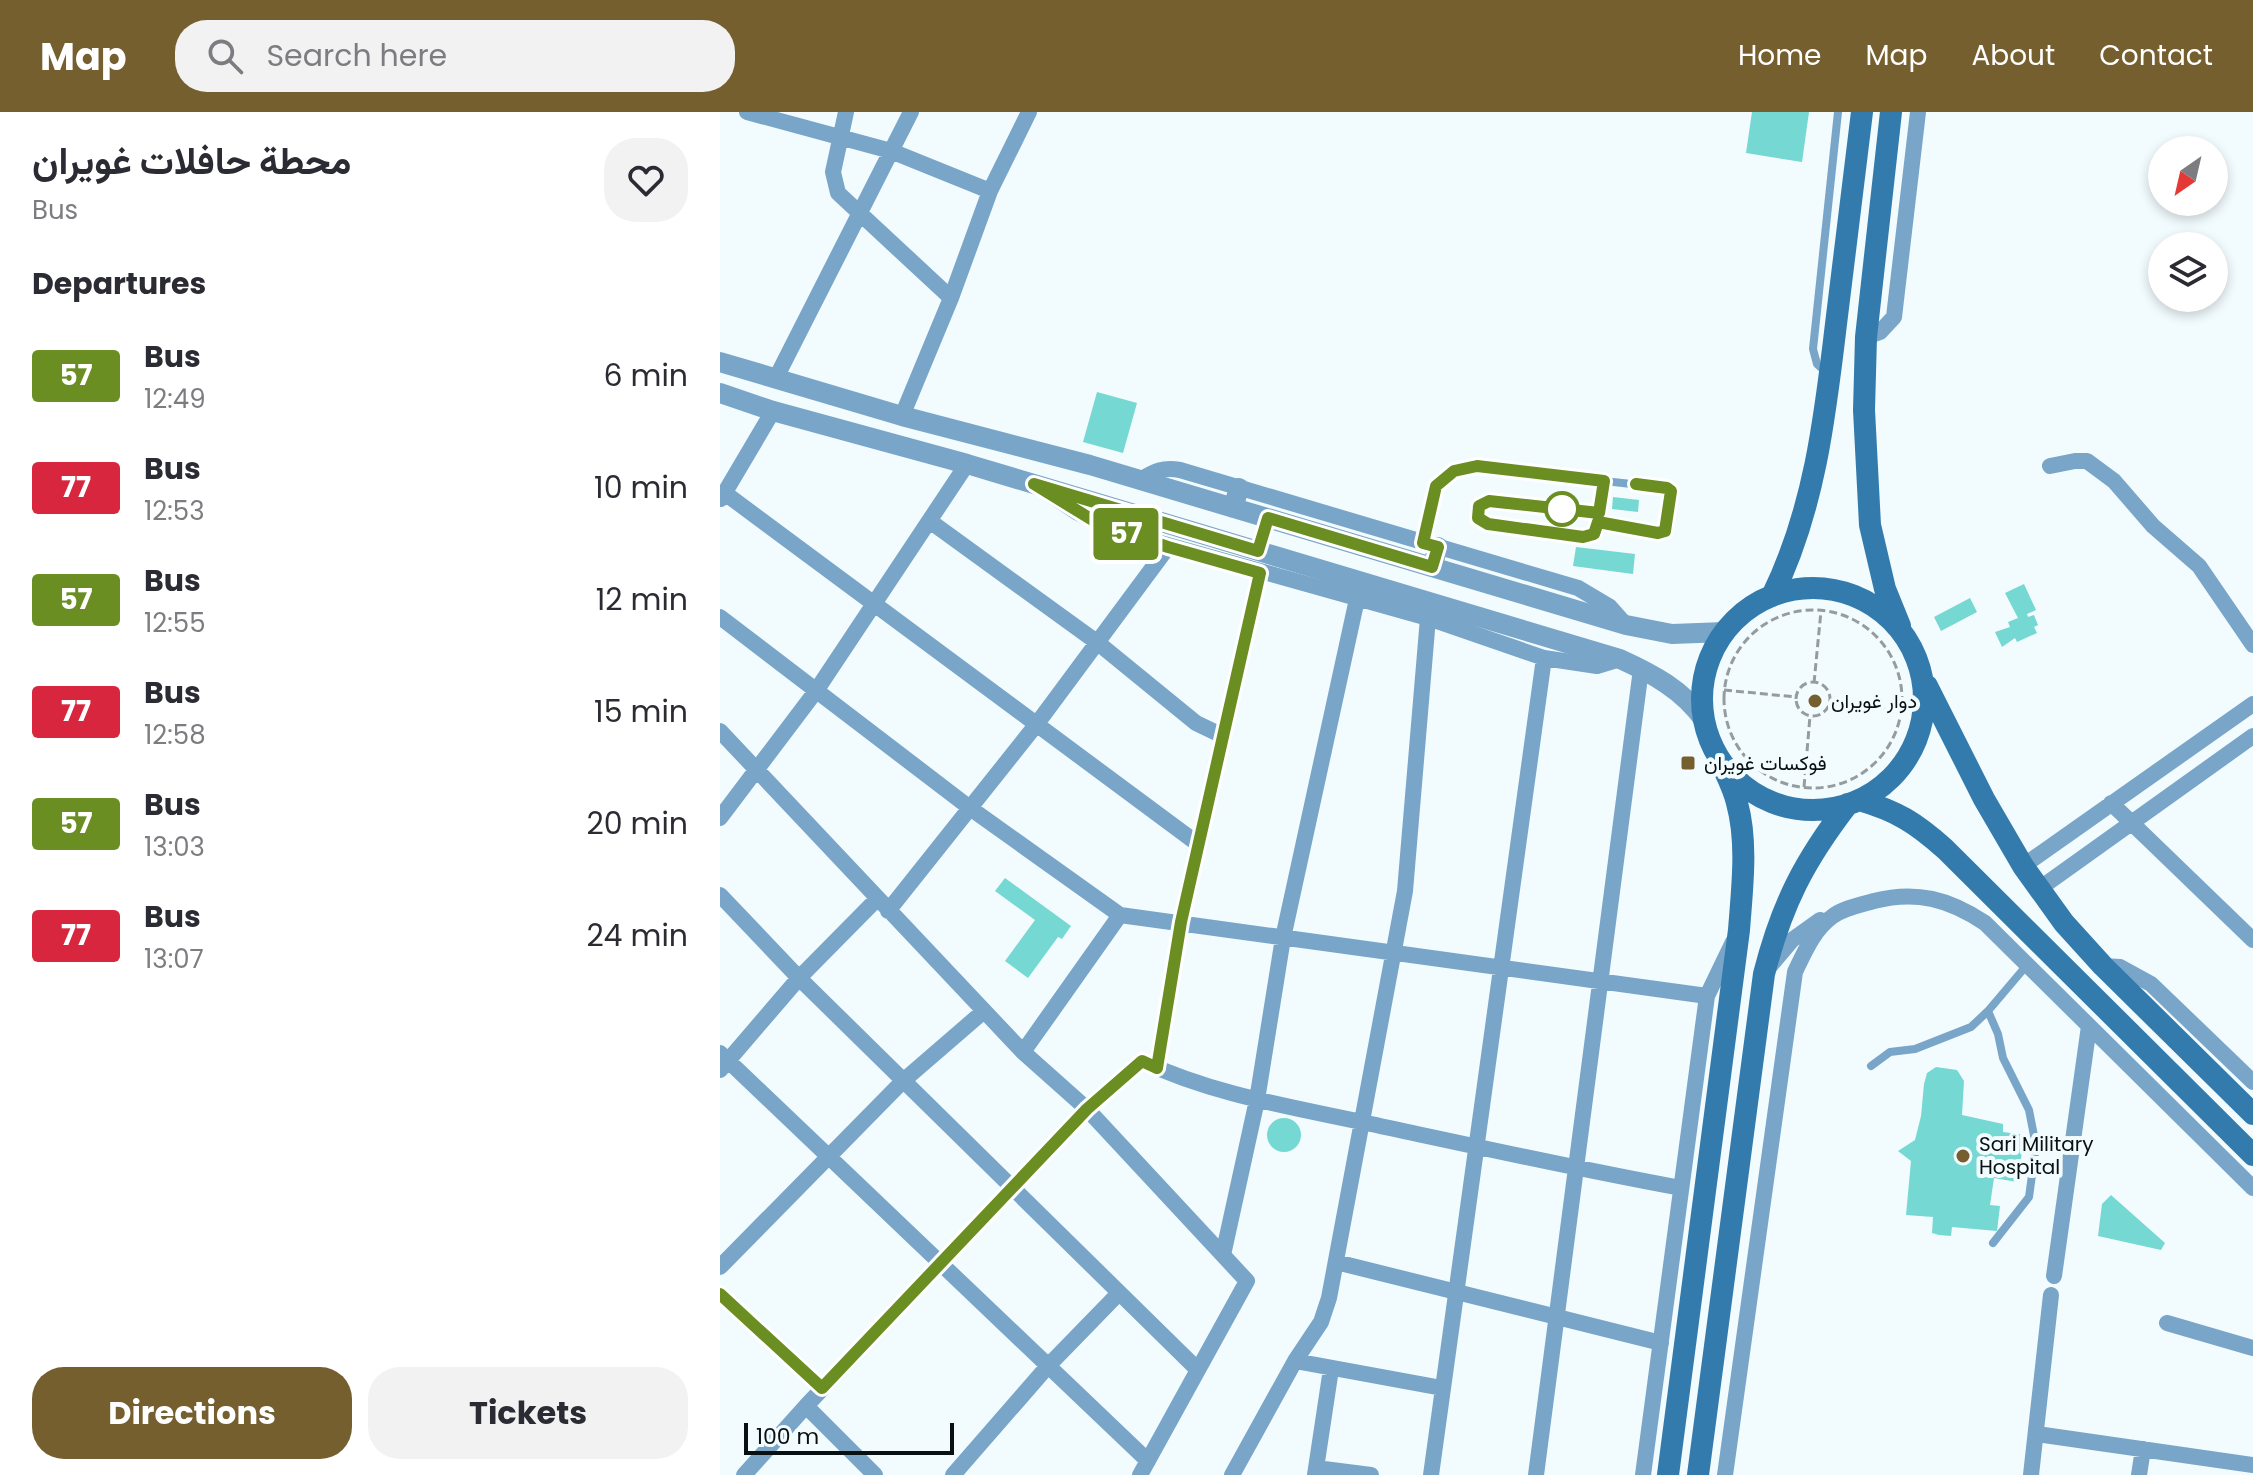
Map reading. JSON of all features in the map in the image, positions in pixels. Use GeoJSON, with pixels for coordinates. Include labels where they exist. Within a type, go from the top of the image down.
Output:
{"type":"FeatureCollection","features":[{"type":"Feature","properties":{"kind":"main road"},"geometry":{"type":"LineString","coordinates":[[1772,596],[1792,553],[1807,507],[1830,374],[1862,112]]}},
{"type":"Feature","properties":{"kind":"main road"},"geometry":{"type":"LineString","coordinates":[[1891,112],[1866,337],[1864,410],[1870,525],[1885,589],[1905,638],[1984,799],[2039,889],[2064,923],[2103,966],[2253,1114]]}},
{"type":"Feature","properties":{"kind":"main road"},"geometry":{"type":"LineString","coordinates":[[1668,1475],[1739,930],[1740,821],[1737,803],[1704,720],[1702,697],[1705,673],[1713,651],[1741,614],[1772,596],[1801,589],[1846,594],[1873,607],[1905,638]]}},
{"type":"Feature","properties":{"kind":"main road"},"geometry":{"type":"LineString","coordinates":[[1718,756],[1745,786],[1780,805],[1821,810],[1853,802],[1883,785],[1911,752],[1923,710],[1919,667]]}},
{"type":"Feature","properties":{"kind":"main road"},"geometry":{"type":"LineString","coordinates":[[1698,1475],[1764,974],[1795,884],[1812,852],[1853,802]]}},
{"type":"Feature","properties":{"kind":"main road"},"geometry":{"type":"LineString","coordinates":[[1853,802],[1893,811],[1909,819],[1945,849],[2253,1155]]}},
{"type":"Feature","properties":{"kind":"street"},"geometry":{"type":"LineString","coordinates":[[747,112],[891,151],[990,191]]}},
{"type":"Feature","properties":{"kind":"street"},"geometry":{"type":"LineString","coordinates":[[846,112],[833,172],[834,187],[858,215],[951,298]]}},
{"type":"Feature","properties":{"kind":"street"},"geometry":{"type":"LineString","coordinates":[[776,378],[911,112]]}},
{"type":"Feature","properties":{"kind":"street"},"geometry":{"type":"LineString","coordinates":[[891,443],[951,298],[990,191],[1029,112]]}},
{"type":"Feature","properties":{"kind":"street"},"geometry":{"type":"LineString","coordinates":[[1866,337],[1880,332],[1894,317],[1918,112]]}},
{"type":"Feature","properties":{"kind":"street"},"geometry":{"type":"LineString","coordinates":[[720,362],[1268,518],[1431,552]]}},
{"type":"Feature","properties":{"kind":"street"},"geometry":{"type":"LineString","coordinates":[[720,393],[1620,659],[1681,694],[1704,720]]}},
{"type":"Feature","properties":{"kind":"street"},"geometry":{"type":"LineString","coordinates":[[773,411],[723,497],[875,605],[1198,844]]}},
{"type":"Feature","properties":{"kind":"street"},"geometry":{"type":"LineString","coordinates":[[2050,466],[2087,461],[2114,481],[2153,526],[2199,566],[2253,645]]}},
{"type":"Feature","properties":{"kind":"street"},"geometry":{"type":"LineString","coordinates":[[720,818],[816,691],[967,464]]}},
{"type":"Feature","properties":{"kind":"street"},"geometry":{"type":"LineString","coordinates":[[1140,480],[1168,468],[1239,488],[1431,552],[1626,625],[1672,634],[1725,632]]}},
{"type":"Feature","properties":{"kind":"street"},"geometry":{"type":"LineString","coordinates":[[1034,484],[1099,524],[1168,547],[1428,618],[1544,658],[1597,666],[1620,659]]}},
{"type":"Feature","properties":{"kind":"street"},"geometry":{"type":"LineString","coordinates":[[1233,508],[1239,488]]}},
{"type":"Feature","properties":{"kind":"street"},"geometry":{"type":"LineString","coordinates":[[1258,551],[1268,518]]}},
{"type":"Feature","properties":{"kind":"street"},"geometry":{"type":"LineString","coordinates":[[931,522],[1098,643],[1196,723],[1223,736]]}},
{"type":"Feature","properties":{"kind":"street"},"geometry":{"type":"LineString","coordinates":[[720,731],[882,905],[1023,1052],[1087,1109],[1247,1281],[1144,1468],[1048,1366],[829,1157],[722,1061],[799,978],[882,905],[970,808],[1036,725],[1168,547]]}},
{"type":"Feature","properties":{"kind":"street"},"geometry":{"type":"LineString","coordinates":[[1157,1068],[1181,922],[1260,573]]}},
{"type":"Feature","properties":{"kind":"street"},"geometry":{"type":"LineString","coordinates":[[1223,1255],[1257,1100],[1283,938],[1357,599]]}},
{"type":"Feature","properties":{"kind":"street"},"geometry":{"type":"LineString","coordinates":[[720,617],[970,808],[1120,915],[1707,996]]}},
{"type":"Feature","properties":{"kind":"street"},"geometry":{"type":"LineString","coordinates":[[1232,1475],[1295,1361],[1321,1322],[1329,1298],[1405,891],[1428,618]]}},
{"type":"Feature","properties":{"kind":"street"},"geometry":{"type":"LineString","coordinates":[[1431,1475],[1544,658]]}},
{"type":"Feature","properties":{"kind":"street"},"geometry":{"type":"LineString","coordinates":[[1536,1475],[1641,669]]}},
{"type":"Feature","properties":{"kind":"street"},"geometry":{"type":"LineString","coordinates":[[2023,866],[2253,704]]}},
{"type":"Feature","properties":{"kind":"street"},"geometry":{"type":"LineString","coordinates":[[2039,889],[2253,736]]}},
{"type":"Feature","properties":{"kind":"street"},"geometry":{"type":"LineString","coordinates":[[2111,803],[2253,940]]}},
{"type":"Feature","properties":{"kind":"street"},"geometry":{"type":"LineString","coordinates":[[720,895],[799,978],[1198,1370]]}},
{"type":"Feature","properties":{"kind":"street"},"geometry":{"type":"LineString","coordinates":[[1764,974],[1792,940],[1818,921],[1860,904],[1909,895],[1937,899],[1967,911],[1985,923],[2253,1188]]}},
{"type":"Feature","properties":{"kind":"street"},"geometry":{"type":"LineString","coordinates":[[1023,1052],[1120,915]]}},
{"type":"Feature","properties":{"kind":"street"},"geometry":{"type":"LineString","coordinates":[[1725,1475],[1795,972],[1813,938],[1834,916]]}},
{"type":"Feature","properties":{"kind":"street"},"geometry":{"type":"LineString","coordinates":[[1643,1475],[1707,996],[1739,930]]}},
{"type":"Feature","properties":{"kind":"street"},"geometry":{"type":"LineString","coordinates":[[2103,966],[2120,967],[2151,984],[2253,1082]]}},
{"type":"Feature","properties":{"kind":"street"},"geometry":{"type":"LineString","coordinates":[[720,1267],[903,1081],[984,1011]]}},
{"type":"Feature","properties":{"kind":"street"},"geometry":{"type":"LineString","coordinates":[[2054,1276],[2089,1026]]}},
{"type":"Feature","properties":{"kind":"street"},"geometry":{"type":"LineString","coordinates":[[744,1475],[822,1388],[1087,1109],[1142,1061],[1178,1077],[1257,1100],[1681,1188]]}},
{"type":"Feature","properties":{"kind":"street"},"geometry":{"type":"LineString","coordinates":[[1336,1262],[1661,1343]]}},
{"type":"Feature","properties":{"kind":"street"},"geometry":{"type":"LineString","coordinates":[[953,1475],[1048,1366],[1119,1293]]}},
{"type":"Feature","properties":{"kind":"street"},"geometry":{"type":"LineString","coordinates":[[720,1294],[822,1388]]}},
{"type":"Feature","properties":{"kind":"street"},"geometry":{"type":"LineString","coordinates":[[2031,1475],[2051,1295]]}},
{"type":"Feature","properties":{"kind":"street"},"geometry":{"type":"LineString","coordinates":[[2167,1323],[2253,1348]]}},
{"type":"Feature","properties":{"kind":"street"},"geometry":{"type":"LineString","coordinates":[[1295,1361],[1442,1388]]}},
{"type":"Feature","properties":{"kind":"street"},"geometry":{"type":"LineString","coordinates":[[1331,1369],[1315,1472],[1371,1475]]}},
{"type":"Feature","properties":{"kind":"street"},"geometry":{"type":"LineString","coordinates":[[806,1406],[875,1475]]}},
{"type":"Feature","properties":{"kind":"street"},"geometry":{"type":"LineString","coordinates":[[2037,1434],[2253,1465]]}},
{"type":"Feature","properties":{"kind":"street"},"geometry":{"type":"LineString","coordinates":[[2139,1475],[2143,1449]]}},
{"type":"Feature","properties":{"kind":"lane"},"geometry":{"type":"LineString","coordinates":[[1830,374],[1817,364],[1813,349],[1838,112]]}},
{"type":"Feature","properties":{"kind":"lane"},"geometry":{"type":"LineString","coordinates":[[1431,552],[1436,486],[1454,471],[1477,466],[1667,488],[1671,491],[1672,502],[1667,528],[1661,533],[1598,517],[1489,501],[1482,503],[1478,513],[1482,521],[1493,525],[1583,537],[1594,534],[1598,517],[1604,481]]}},
{"type":"Feature","properties":{"kind":"lane"},"geometry":{"type":"LineString","coordinates":[[1871,1066],[1890,1052],[1915,1049],[1971,1027],[2027,965]]}},
{"type":"Feature","properties":{"kind":"lane"},"geometry":{"type":"LineString","coordinates":[[1988,1011],[1998,1034],[2003,1058],[2029,1110],[2036,1146],[2029,1197],[1993,1243]]}},
{"type":"Feature","properties":{"kind":"path"},"geometry":{"type":"LineString","coordinates":[[1814,683],[1821,611]]}},
{"type":"Feature","properties":{"kind":"path"},"geometry":{"type":"LineString","coordinates":[[1821,611],[1852,620],[1879,640],[1899,678],[1901,711],[1890,743],[1868,769],[1838,784],[1804,787],[1768,776],[1741,751],[1728,726],[1724,690],[1735,655],[1753,633],[1784,615],[1821,611]]}},
{"type":"Feature","properties":{"kind":"path"},"geometry":{"type":"LineString","coordinates":[[1814,683],[1825,688],[1829,701],[1822,713],[1810,716],[1799,709],[1796,697],[1802,686],[1814,683]]}},
{"type":"Feature","properties":{"kind":"path"},"geometry":{"type":"LineString","coordinates":[[1724,690],[1796,697]]}},
{"type":"Feature","properties":{"kind":"path"},"geometry":{"type":"LineString","coordinates":[[1829,701],[1901,711]]}},
{"type":"Feature","properties":{"kind":"path"},"geometry":{"type":"LineString","coordinates":[[1804,787],[1810,716]]}},
{"type":"Feature","properties":{"kind":"building"},"geometry":{"type":"Polygon","coordinates":[[[1752,112],[1809,112],[1802,162],[1746,153],[1752,112]]]}},
{"type":"Feature","properties":{"kind":"building"},"geometry":{"type":"Polygon","coordinates":[[[1097,392],[1137,403],[1123,453],[1083,442],[1097,392]]]}},
{"type":"Feature","properties":{"kind":"building"},"geometry":{"type":"Polygon","coordinates":[[[1613,497],[1639,500],[1638,512],[1612,509],[1613,497]]]}},
{"type":"Feature","properties":{"kind":"building"},"geometry":{"type":"Polygon","coordinates":[[[1576,547],[1635,554],[1633,574],[1573,566],[1576,547]]]}},
{"type":"Feature","properties":{"kind":"building"},"geometry":{"type":"Polygon","coordinates":[[[2024,584],[2036,610],[2027,614],[2028,617],[2034,615],[2037,633],[2017,642],[2015,638],[2002,647],[1995,632],[2010,627],[2008,622],[2018,618],[2005,593],[2024,584]]]}},
{"type":"Feature","properties":{"kind":"building"},"geometry":{"type":"Polygon","coordinates":[[[1970,598],[1977,612],[1941,631],[1934,617],[1970,598]]]}},
{"type":"Feature","properties":{"kind":"building"},"geometry":{"type":"Polygon","coordinates":[[[1005,878],[1071,926],[1062,939],[1058,937],[1028,978],[1005,961],[1035,920],[995,891],[1005,878]]]}},
{"type":"Feature","properties":{"kind":"building","name":"Sari Military Hospital"},"geometry":{"type":"Polygon","coordinates":[[[1936,1067],[1957,1070],[1964,1081],[1962,1115],[2003,1124],[2003,1132],[2025,1135],[2017,1182],[1994,1178],[1990,1205],[2000,1206],[1997,1231],[1952,1227],[1951,1236],[1939,1235],[1932,1233],[1933,1217],[1906,1215],[1911,1161],[1898,1151],[1915,1140],[1927,1073],[1936,1067]]]}},
{"type":"Feature","properties":{"kind":"building"},"geometry":{"type":"Polygon","coordinates":[[[1284,1118],[1296,1123],[1301,1135],[1296,1147],[1284,1152],[1272,1147],[1267,1135],[1272,1123],[1284,1118]]]}},
{"type":"Feature","properties":{"kind":"building"},"geometry":{"type":"Polygon","coordinates":[[[2111,1195],[2165,1243],[2161,1250],[2098,1236],[2102,1204],[2111,1195]]]}},
{"type":"Feature","properties":{"kind":"bus line","name":"57"},"geometry":{"type":"LineString","coordinates":[[720,1294],[822,1388],[1087,1109],[1142,1061],[1157,1068],[1181,922],[1260,573],[1099,524],[1034,484],[1258,551],[1268,518],[1432,567],[1438,547],[1423,543],[1433,494],[1440,480],[1454,471],[1477,466],[1604,481],[1599,513],[1489,501],[1479,506],[1478,518],[1488,524],[1583,537],[1594,534],[1598,522],[1658,533],[1665,531],[1672,502],[1671,491],[1636,484]]}},
{"type":"Feature","properties":{"kind":"place","name":"دوار غويران"},"geometry":{"type":"Point","coordinates":[1815,701]}},
{"type":"Feature","properties":{"kind":"place","name":"فوكسات غويران"},"geometry":{"type":"Point","coordinates":[1688,763]}},
{"type":"Feature","properties":{"kind":"place","name":"Sari Military Hospital"},"geometry":{"type":"Point","coordinates":[1963,1156]}}]}
